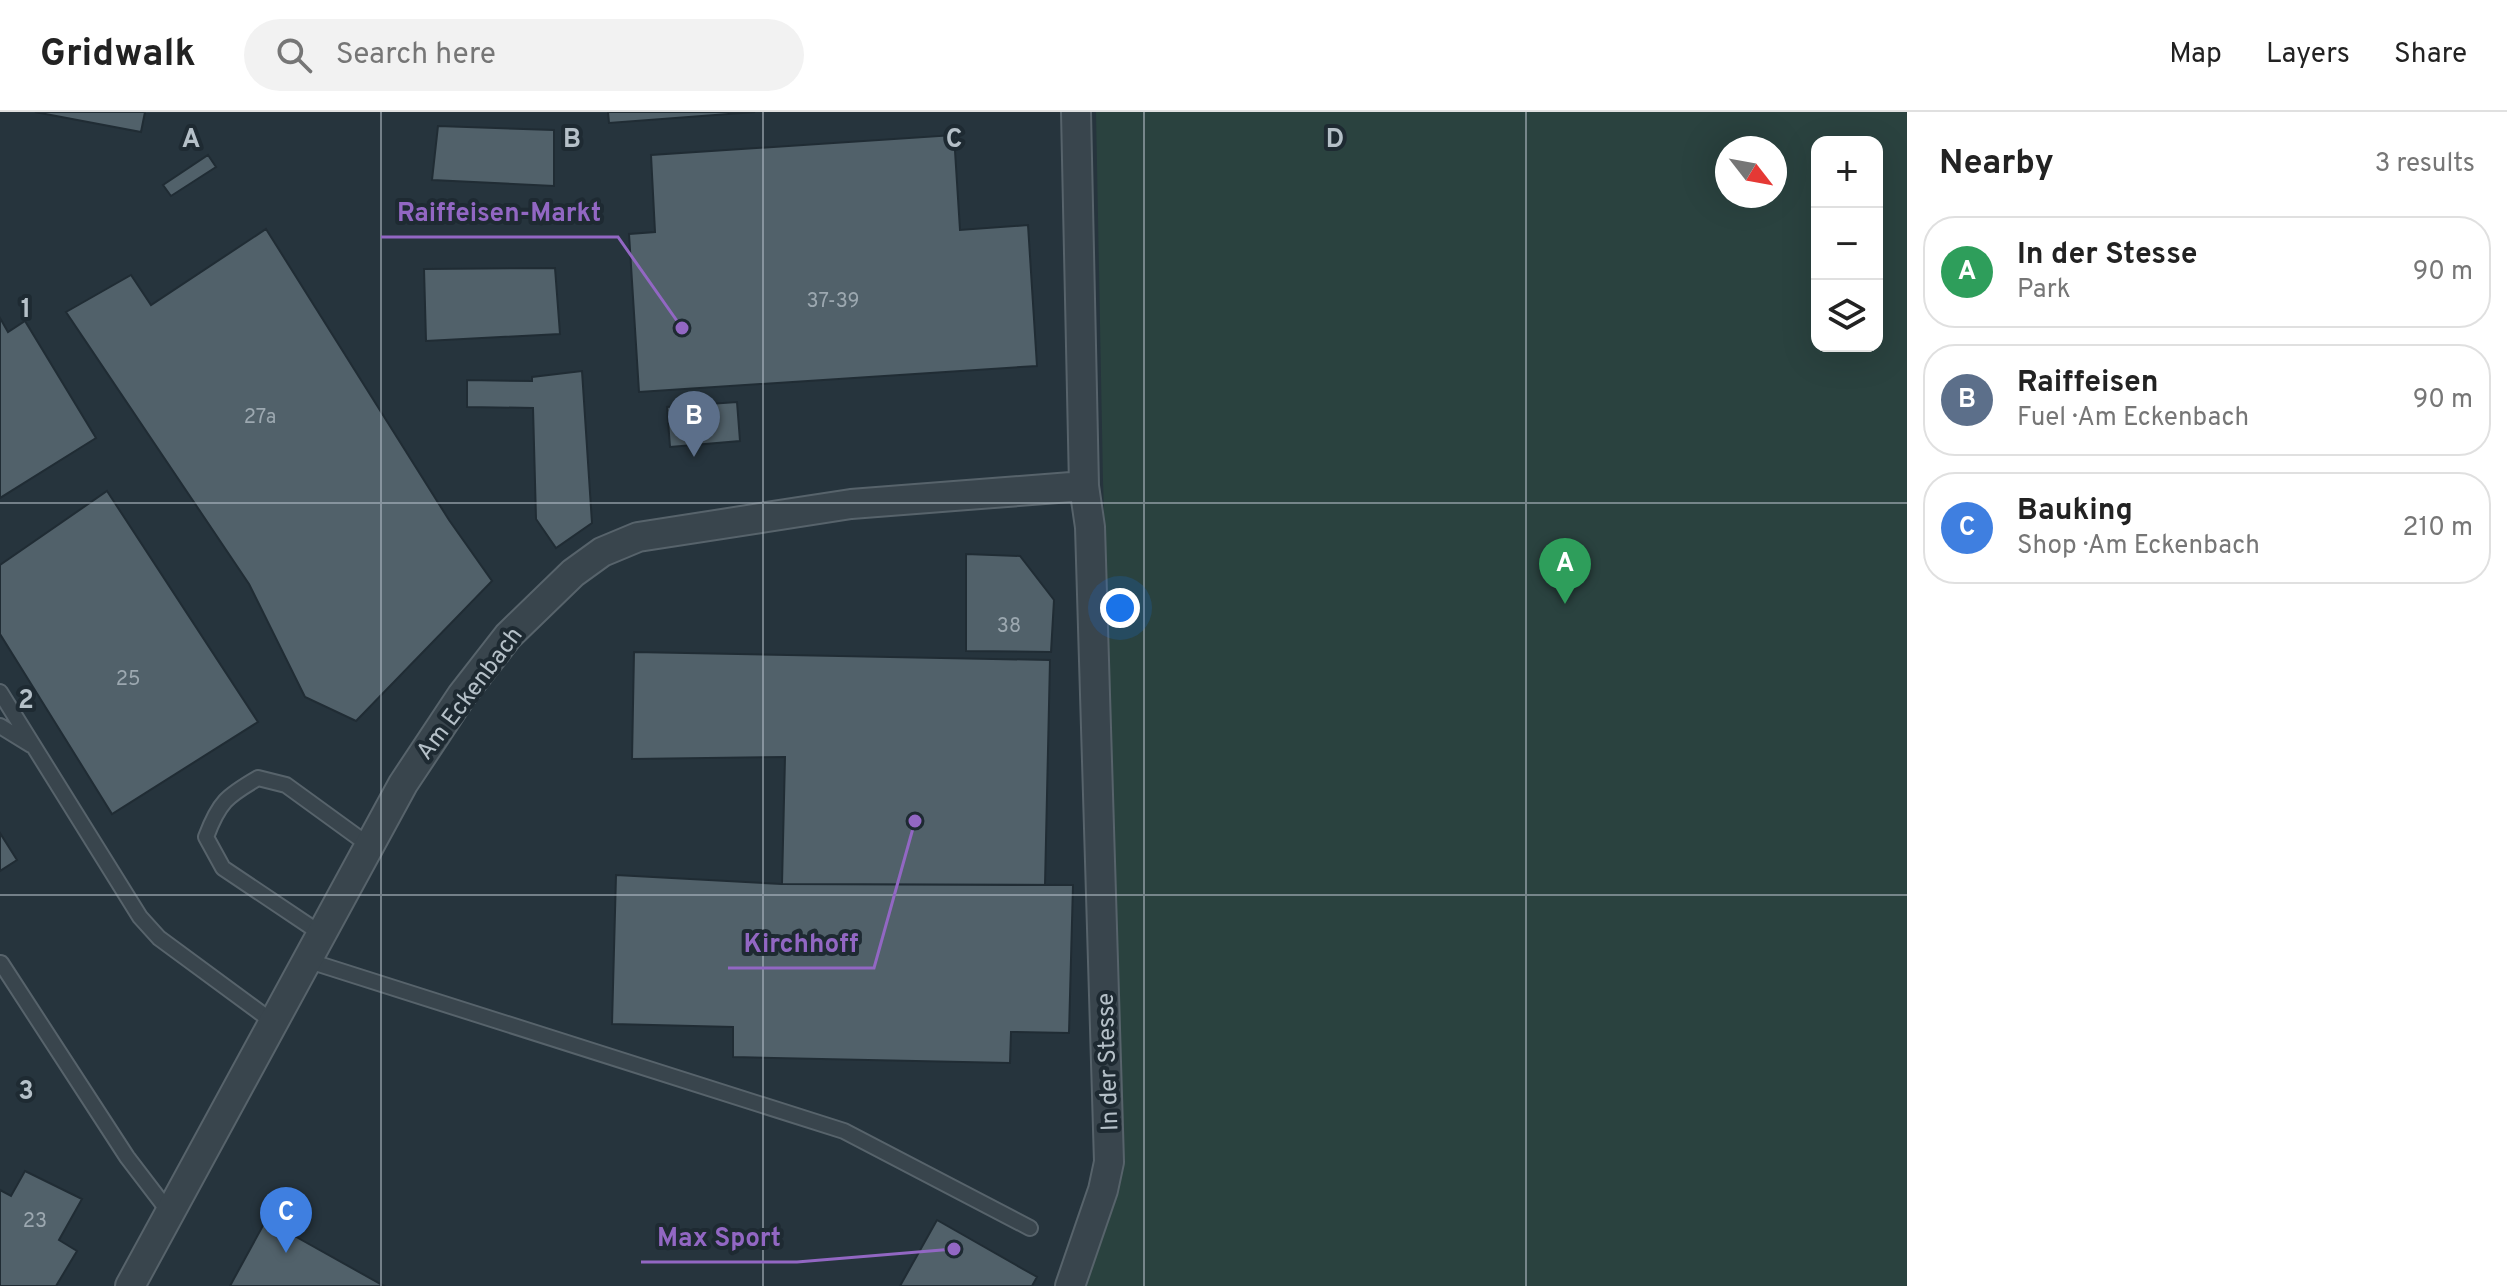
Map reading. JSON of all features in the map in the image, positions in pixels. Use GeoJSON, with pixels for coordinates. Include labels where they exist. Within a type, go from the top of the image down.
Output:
{"type":"FeatureCollection","features":[{"type":"Feature","properties":{"kind":"street","name":"In der Stesse"},"geometry":{"type":"LineString","coordinates":[[1070,1286],[1103,1190],[1109,1162],[1091,543],[1084,486],[1076,112]]}},
{"type":"Feature","properties":{"kind":"street","name":"Am Eckenbach"},"geometry":{"type":"LineString","coordinates":[[130,1286],[403,784],[462,695],[508,636],[573,573],[602,552],[638,537],[851,504],[1084,486]]}},
{"type":"Feature","properties":{"kind":"lane"},"geometry":{"type":"LineString","coordinates":[[0,692],[140,917],[159,938],[273,1022]]}},
{"type":"Feature","properties":{"kind":"lane"},"geometry":{"type":"LineString","coordinates":[[0,726],[34,747]]}},
{"type":"Feature","properties":{"kind":"lane"},"geometry":{"type":"LineString","coordinates":[[320,933],[223,868],[206,837],[215,814],[230,794],[258,778],[286,785],[370,846]]}},
{"type":"Feature","properties":{"kind":"lane"},"geometry":{"type":"LineString","coordinates":[[306,960],[844,1131],[1030,1228]]}},
{"type":"Feature","properties":{"kind":"lane"},"geometry":{"type":"LineString","coordinates":[[1,963],[127,1157],[169,1212]]}},
{"type":"Feature","properties":{"kind":"green space"},"geometry":{"type":"Polygon","coordinates":[[[1096,112],[1907,112],[1907,1286],[1076,1286],[1124,1158],[1103,481],[1096,112]]]}},
{"type":"Feature","properties":{"kind":"building"},"geometry":{"type":"Polygon","coordinates":[[[35,112],[145,112],[141,132],[35,112]]]}},
{"type":"Feature","properties":{"kind":"building"},"geometry":{"type":"Polygon","coordinates":[[[608,112],[755,112],[609,123],[608,112]]]}},
{"type":"Feature","properties":{"kind":"building"},"geometry":{"type":"Polygon","coordinates":[[[438,126],[554,130],[554,186],[432,180],[438,126]]]}},
{"type":"Feature","properties":{"kind":"building"},"geometry":{"type":"Polygon","coordinates":[[[954,135],[960,230],[1028,225],[1037,366],[639,392],[629,234],[655,232],[651,155],[954,135]]]}},
{"type":"Feature","properties":{"kind":"building"},"geometry":{"type":"Polygon","coordinates":[[[208,155],[216,167],[171,196],[163,185],[208,155]]]}},
{"type":"Feature","properties":{"kind":"building"},"geometry":{"type":"Polygon","coordinates":[[[266,229],[449,520],[492,581],[356,721],[305,697],[249,584],[66,312],[131,275],[151,305],[266,229]]]}},
{"type":"Feature","properties":{"kind":"building"},"geometry":{"type":"Polygon","coordinates":[[[555,268],[560,334],[426,341],[424,269],[555,268]]]}},
{"type":"Feature","properties":{"kind":"building"},"geometry":{"type":"Polygon","coordinates":[[[0,318],[8,332],[25,321],[96,438],[0,498],[0,318]]]}},
{"type":"Feature","properties":{"kind":"building"},"geometry":{"type":"Polygon","coordinates":[[[582,371],[592,523],[556,548],[536,519],[533,408],[467,407],[467,380],[532,381],[532,377],[582,371]]]}},
{"type":"Feature","properties":{"kind":"building"},"geometry":{"type":"Polygon","coordinates":[[[737,402],[740,441],[670,447],[667,407],[737,402]]]}},
{"type":"Feature","properties":{"kind":"building"},"geometry":{"type":"Polygon","coordinates":[[[107,491],[258,722],[112,814],[0,634],[0,565],[107,491]]]}},
{"type":"Feature","properties":{"kind":"building"},"geometry":{"type":"Polygon","coordinates":[[[966,554],[1020,556],[1054,600],[1051,652],[966,651],[966,554]]]}},
{"type":"Feature","properties":{"kind":"building"},"geometry":{"type":"Polygon","coordinates":[[[634,652],[1050,660],[1045,885],[782,884],[785,757],[632,759],[634,652]]]}},
{"type":"Feature","properties":{"kind":"building"},"geometry":{"type":"Polygon","coordinates":[[[0,833],[17,860],[0,871],[0,833]]]}},
{"type":"Feature","properties":{"kind":"building"},"geometry":{"type":"Polygon","coordinates":[[[616,875],[782,884],[1073,885],[1069,1033],[1011,1032],[1010,1063],[733,1057],[733,1027],[612,1024],[616,875]]]}},
{"type":"Feature","properties":{"kind":"building"},"geometry":{"type":"Polygon","coordinates":[[[25,1171],[82,1199],[59,1240],[77,1251],[56,1286],[0,1286],[0,1190],[11,1196],[25,1171]]]}},
{"type":"Feature","properties":{"kind":"building"},"geometry":{"type":"Polygon","coordinates":[[[266,1220],[384,1286],[230,1286],[266,1220]]]}},
{"type":"Feature","properties":{"kind":"building"},"geometry":{"type":"Polygon","coordinates":[[[937,1220],[1037,1277],[1032,1286],[900,1286],[937,1220]]]}},
{"type":"Feature","properties":{"kind":"place","name":"Raiffeisen-Markt"},"geometry":{"type":"Point","coordinates":[682,328]}},
{"type":"Feature","properties":{"kind":"place","name":"Raiffeisen"},"geometry":{"type":"Point","coordinates":[694,457]}},
{"type":"Feature","properties":{"kind":"place","name":"In der Stesse"},"geometry":{"type":"Point","coordinates":[1565,604]}},
{"type":"Feature","properties":{"kind":"place","name":"Kirchhoff"},"geometry":{"type":"Point","coordinates":[915,821]}},
{"type":"Feature","properties":{"kind":"place","name":"Max Sport"},"geometry":{"type":"Point","coordinates":[954,1249]}},
{"type":"Feature","properties":{"kind":"place","name":"Bauking"},"geometry":{"type":"Point","coordinates":[286,1253]}}]}
